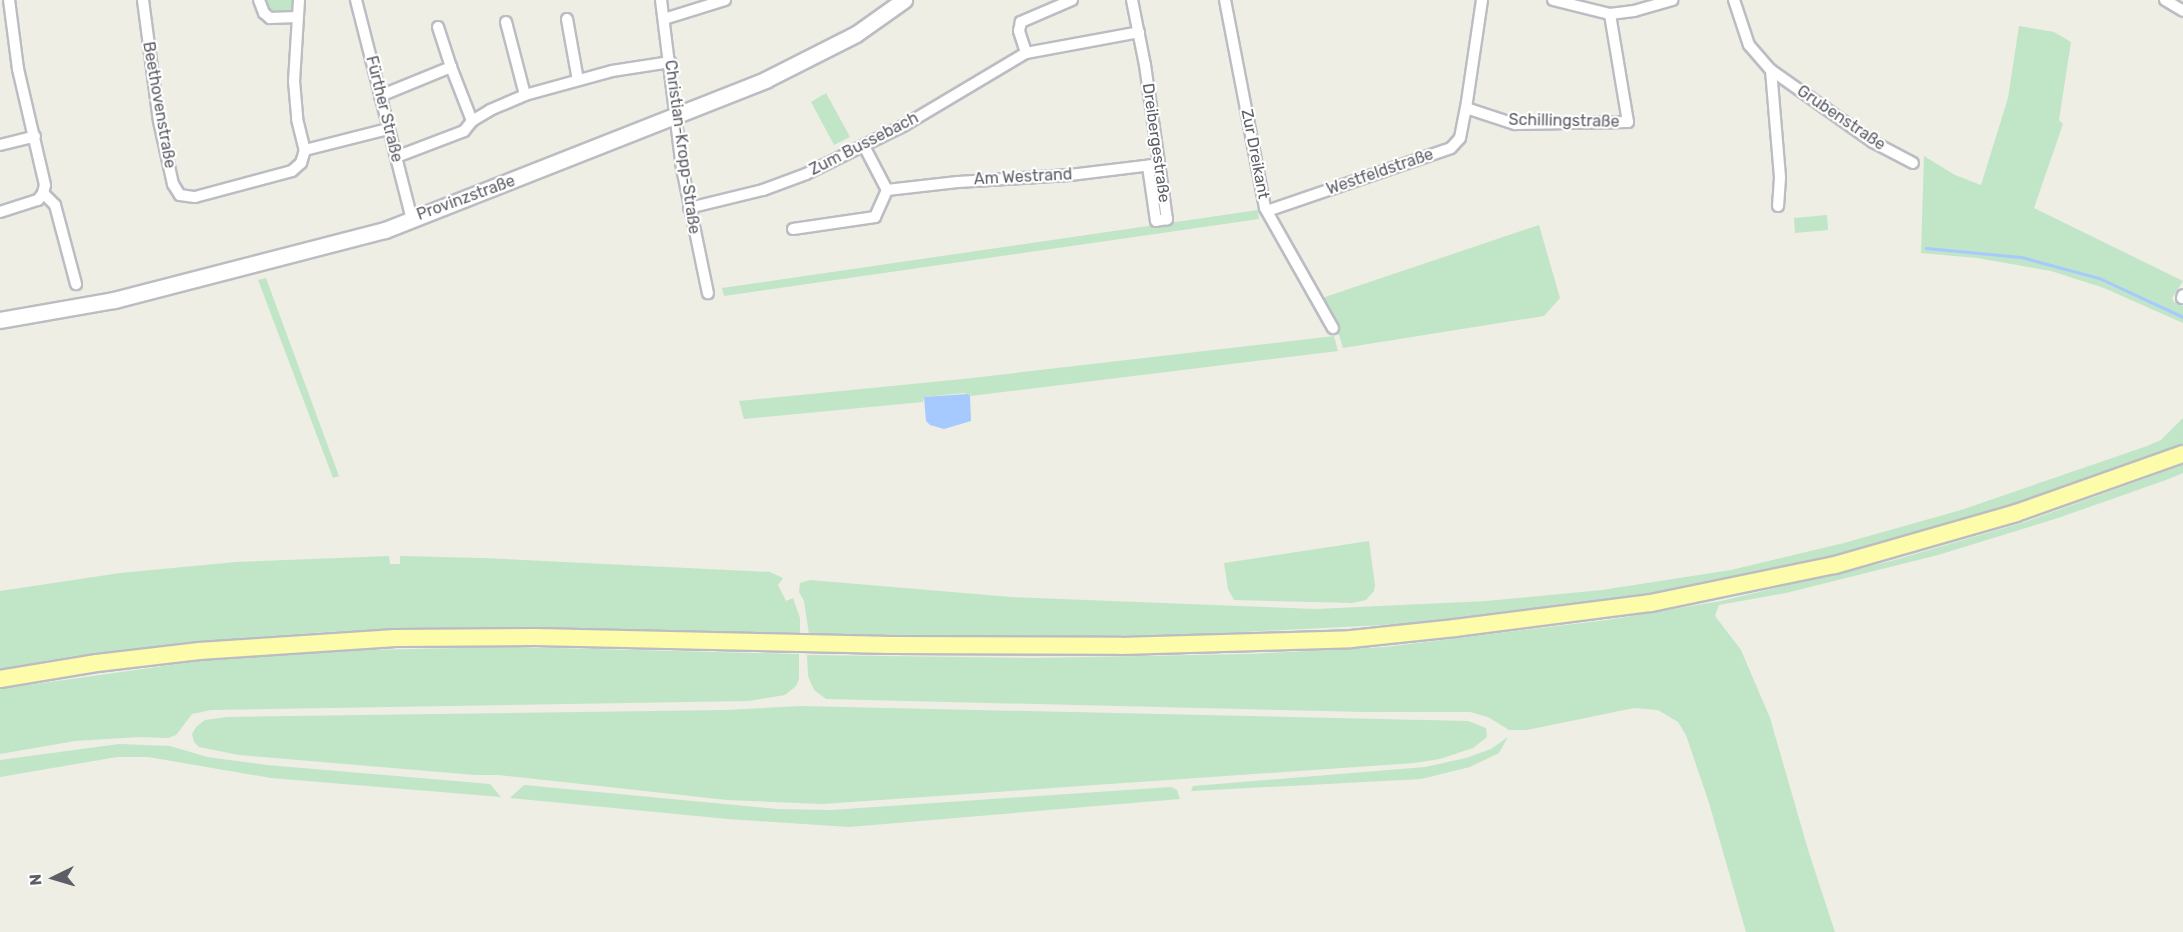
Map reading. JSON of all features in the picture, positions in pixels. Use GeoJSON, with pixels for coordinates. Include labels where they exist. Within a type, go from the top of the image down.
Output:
{"type":"FeatureCollection","features":[{"type":"Feature","properties":{"kind":"main road"},"geometry":{"type":"LineString","coordinates":[[0,679],[97,663],[199,651],[396,638],[525,637],[891,645],[1111,646],[1351,639],[1651,603],[1835,565],[1996,520],[2183,454]]}},
{"type":"Feature","properties":{"kind":"street"},"geometry":{"type":"LineString","coordinates":[[0,212],[33,202],[43,193],[45,175],[18,69],[9,0]]}},
{"type":"Feature","properties":{"kind":"street","name":"Beethovenstraße"},"geometry":{"type":"LineString","coordinates":[[143,0],[159,120],[173,184],[180,195],[195,197],[292,171],[301,163],[305,150]]}},
{"type":"Feature","properties":{"kind":"street"},"geometry":{"type":"LineString","coordinates":[[260,0],[264,13],[270,18],[297,17]]}},
{"type":"Feature","properties":{"kind":"street"},"geometry":{"type":"LineString","coordinates":[[299,0],[295,96],[305,150],[388,129]]}},
{"type":"Feature","properties":{"kind":"street","name":"Fürther Straße"},"geometry":{"type":"LineString","coordinates":[[356,0],[412,219]]}},
{"type":"Feature","properties":{"kind":"street","name":"Christian-Kropp-Straße"},"geometry":{"type":"LineString","coordinates":[[661,0],[689,208],[708,293]]}},
{"type":"Feature","properties":{"kind":"street"},"geometry":{"type":"LineString","coordinates":[[663,19],[725,0]]}},
{"type":"Feature","properties":{"kind":"street","name":"Provinzstraße"},"geometry":{"type":"LineString","coordinates":[[0,320],[96,304],[198,280],[341,240],[377,233],[676,117],[813,57],[865,28],[904,0]]}},
{"type":"Feature","properties":{"kind":"street"},"geometry":{"type":"LineString","coordinates":[[1026,53],[1019,31],[1022,21],[1072,0]]}},
{"type":"Feature","properties":{"kind":"street","name":"Dreibergestraße"},"geometry":{"type":"LineString","coordinates":[[1132,0],[1139,32],[1153,165]]}},
{"type":"Feature","properties":{"kind":"street","name":"Zur Dreikant"},"geometry":{"type":"LineString","coordinates":[[1225,0],[1267,211],[1333,328]]}},
{"type":"Feature","properties":{"kind":"street"},"geometry":{"type":"LineString","coordinates":[[1466,108],[1482,0]]}},
{"type":"Feature","properties":{"kind":"street"},"geometry":{"type":"LineString","coordinates":[[1553,0],[1610,14],[1634,11],[1672,0]]}},
{"type":"Feature","properties":{"kind":"street","name":"Grubenstraße"},"geometry":{"type":"LineString","coordinates":[[1734,0],[1749,45],[1771,70],[1872,142],[1912,163]]}},
{"type":"Feature","properties":{"kind":"street"},"geometry":{"type":"LineString","coordinates":[[2164,0],[2183,11]]}},
{"type":"Feature","properties":{"kind":"street","name":"Schillingstraße"},"geometry":{"type":"LineString","coordinates":[[1466,108],[1515,124],[1628,122],[1610,14]]}},
{"type":"Feature","properties":{"kind":"street"},"geometry":{"type":"LineString","coordinates":[[567,19],[578,80]]}},
{"type":"Feature","properties":{"kind":"street"},"geometry":{"type":"LineString","coordinates":[[506,22],[525,95]]}},
{"type":"Feature","properties":{"kind":"street"},"geometry":{"type":"LineString","coordinates":[[438,27],[472,121]]}},
{"type":"Feature","properties":{"kind":"street","name":"Zum Bussebach"},"geometry":{"type":"LineString","coordinates":[[689,208],[774,186],[864,146],[1026,53],[1139,32]]}},
{"type":"Feature","properties":{"kind":"street"},"geometry":{"type":"LineString","coordinates":[[396,157],[464,131],[472,121],[525,95],[578,80],[670,62]]}},
{"type":"Feature","properties":{"kind":"street"},"geometry":{"type":"LineString","coordinates":[[380,96],[451,67]]}},
{"type":"Feature","properties":{"kind":"street"},"geometry":{"type":"LineString","coordinates":[[1771,70],[1780,178],[1778,206]]}},
{"type":"Feature","properties":{"kind":"street","name":"Westfeldstraße"},"geometry":{"type":"LineString","coordinates":[[1267,211],[1451,148],[1460,138],[1466,108]]}},
{"type":"Feature","properties":{"kind":"street"},"geometry":{"type":"LineString","coordinates":[[0,145],[35,136]]}},
{"type":"Feature","properties":{"kind":"street"},"geometry":{"type":"LineString","coordinates":[[793,229],[875,217],[887,190],[864,146]]}},
{"type":"Feature","properties":{"kind":"street","name":"Am Westrand"},"geometry":{"type":"LineString","coordinates":[[887,190],[958,182],[1070,175],[1153,165]]}},
{"type":"Feature","properties":{"kind":"street"},"geometry":{"type":"LineString","coordinates":[[43,193],[55,205],[76,284]]}},
{"type":"Feature","properties":{"kind":"green space"},"geometry":{"type":"Polygon","coordinates":[[[263,0],[294,0],[292,13],[269,13],[263,0]]]}},
{"type":"Feature","properties":{"kind":"green space"},"geometry":{"type":"Polygon","coordinates":[[[2019,26],[2054,32],[2071,42],[2059,120],[2063,124],[2034,208],[2183,281],[2172,298],[2174,302],[2183,306],[2183,323],[2104,288],[2051,271],[1977,258],[1921,253],[1924,156],[1955,175],[1981,185],[2008,98],[2019,26]]]}},
{"type":"Feature","properties":{"kind":"green space"},"geometry":{"type":"Polygon","coordinates":[[[826,93],[850,137],[834,145],[811,102],[826,93]]]}},
{"type":"Feature","properties":{"kind":"green space"},"geometry":{"type":"Polygon","coordinates":[[[1258,210],[1259,219],[724,296],[722,288],[1258,210]]]}},
{"type":"Feature","properties":{"kind":"green space"},"geometry":{"type":"Polygon","coordinates":[[[1827,215],[1828,230],[1795,233],[1794,218],[1827,215]]]}},
{"type":"Feature","properties":{"kind":"green space"},"geometry":{"type":"Polygon","coordinates":[[[1539,225],[1560,298],[1544,316],[1343,348],[1339,335],[1319,299],[1539,225]]]}},
{"type":"Feature","properties":{"kind":"green space"},"geometry":{"type":"Polygon","coordinates":[[[266,278],[339,476],[333,478],[258,280],[266,278]]]}},
{"type":"Feature","properties":{"kind":"green space"},"geometry":{"type":"Polygon","coordinates":[[[1334,336],[1338,351],[970,396],[964,393],[924,397],[923,402],[744,419],[739,401],[963,379],[1334,336]]]}},
{"type":"Feature","properties":{"kind":"green space"},"geometry":{"type":"Polygon","coordinates":[[[2183,418],[2183,443],[2133,464],[2027,500],[1813,561],[1635,596],[1563,606],[1402,624],[1203,634],[1056,637],[809,634],[804,601],[799,592],[800,583],[810,580],[1011,597],[1316,609],[1486,601],[1602,590],[1731,570],[1844,543],[1961,510],[2147,446],[2161,440],[2183,418]]]}},
{"type":"Feature","properties":{"kind":"green space"},"geometry":{"type":"Polygon","coordinates":[[[2183,465],[2183,473],[2166,480],[2058,518],[1938,555],[1786,593],[1719,605],[1715,616],[1741,650],[1770,718],[1809,853],[1835,932],[1746,932],[1709,803],[1686,735],[1678,722],[1658,710],[1634,708],[1527,730],[1509,730],[1488,717],[1470,712],[1363,712],[826,699],[814,690],[808,676],[807,655],[1032,658],[1249,654],[1385,647],[1607,620],[1721,601],[1891,561],[2025,522],[2183,465]]]}},
{"type":"Feature","properties":{"kind":"green space"},"geometry":{"type":"Polygon","coordinates":[[[1369,541],[1375,585],[1374,591],[1366,600],[1352,603],[1234,600],[1228,589],[1224,563],[1369,541]]]}},
{"type":"Feature","properties":{"kind":"green space"},"geometry":{"type":"Polygon","coordinates":[[[389,556],[390,564],[400,564],[400,556],[770,572],[783,578],[778,585],[786,601],[793,598],[800,618],[800,633],[487,627],[342,631],[190,642],[74,656],[0,669],[0,591],[120,573],[236,562],[389,556]]]}},
{"type":"Feature","properties":{"kind":"green space"},"geometry":{"type":"Polygon","coordinates":[[[515,647],[799,654],[799,679],[796,686],[785,695],[748,701],[211,710],[192,714],[176,735],[168,738],[140,737],[75,741],[0,754],[0,689],[207,660],[363,650],[515,647]]]}},
{"type":"Feature","properties":{"kind":"green space"},"geometry":{"type":"Polygon","coordinates":[[[800,706],[1468,721],[1486,728],[1487,737],[1473,748],[1440,759],[1414,763],[822,804],[727,800],[498,775],[239,755],[199,747],[194,742],[192,734],[196,727],[205,720],[227,717],[726,710],[800,706]]]}},
{"type":"Feature","properties":{"kind":"green space"},"geometry":{"type":"Polygon","coordinates":[[[1508,737],[1499,753],[1470,767],[1421,779],[1191,791],[1193,786],[1425,767],[1466,758],[1491,749],[1508,737]]]}},
{"type":"Feature","properties":{"kind":"green space"},"geometry":{"type":"Polygon","coordinates":[[[119,744],[170,746],[207,757],[267,765],[490,784],[501,797],[271,778],[148,757],[117,757],[0,777],[0,760],[119,744]]]}},
{"type":"Feature","properties":{"kind":"green space"},"geometry":{"type":"Polygon","coordinates":[[[524,785],[778,809],[831,810],[1171,787],[1177,790],[1180,799],[849,827],[728,819],[510,798],[524,785]]]}},
{"type":"Feature","properties":{"kind":"water"},"geometry":{"type":"Polygon","coordinates":[[[967,394],[970,396],[971,421],[944,429],[930,425],[926,421],[924,397],[967,394]]]}},
{"type":"Feature","properties":{"kind":"waterway"},"geometry":{"type":"LineString","coordinates":[[1926,248],[2021,257],[2099,278],[2183,317]]}}]}
